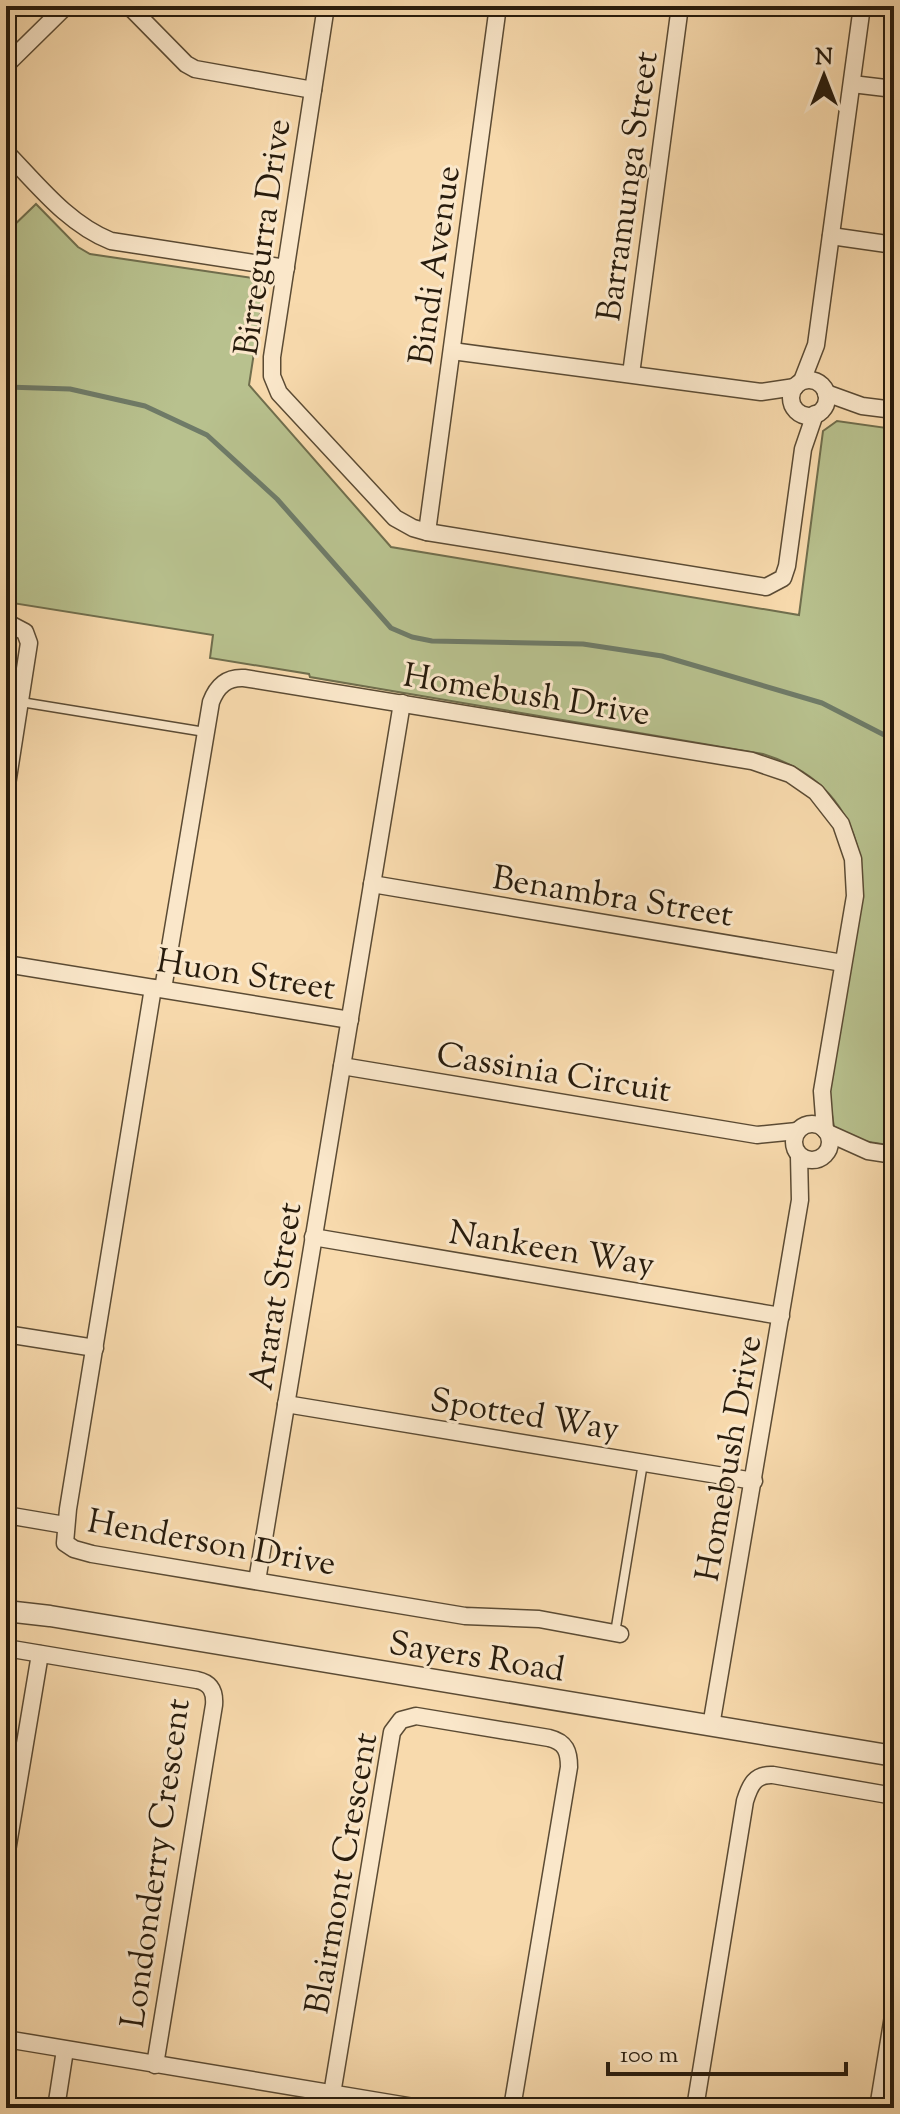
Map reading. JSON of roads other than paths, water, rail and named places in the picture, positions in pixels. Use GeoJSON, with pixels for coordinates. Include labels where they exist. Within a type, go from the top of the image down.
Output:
{"type":"FeatureCollection","features":[{"type":"Feature","properties":{"kind":"street"},"geometry":{"type":"LineString","coordinates":[[6,65],[66,6]]}},
{"type":"Feature","properties":{"kind":"street"},"geometry":{"type":"LineString","coordinates":[[129,6],[186,64],[195,69],[313,90]]}},
{"type":"Feature","properties":{"kind":"street","name":"Birregurra Drive"},"geometry":{"type":"LineString","coordinates":[[326,6],[272,357],[272,376],[279,393],[388,512],[413,528],[427,532],[760,587],[778,582],[787,566],[803,449]]}},
{"type":"Feature","properties":{"kind":"street","name":"Bindi Avenue"},"geometry":{"type":"LineString","coordinates":[[427,532],[498,6]]}},
{"type":"Feature","properties":{"kind":"street","name":"Barramunga Street"},"geometry":{"type":"LineString","coordinates":[[631,374],[680,6]]}},
{"type":"Feature","properties":{"kind":"street"},"geometry":{"type":"LineString","coordinates":[[803,449],[792,396],[816,345],[862,6]]}},
{"type":"Feature","properties":{"kind":"street"},"geometry":{"type":"LineString","coordinates":[[852,84],[894,89]]}},
{"type":"Feature","properties":{"kind":"street"},"geometry":{"type":"LineString","coordinates":[[6,152],[54,201],[93,234],[111,241],[286,268]]}},
{"type":"Feature","properties":{"kind":"street"},"geometry":{"type":"LineString","coordinates":[[831,236],[894,245]]}},
{"type":"Feature","properties":{"kind":"street"},"geometry":{"type":"LineString","coordinates":[[803,449],[818,413],[826,403],[816,345]]}},
{"type":"Feature","properties":{"kind":"street"},"geometry":{"type":"LineString","coordinates":[[452,351],[761,392],[805,415],[862,406],[894,410]]}},
{"type":"Feature","properties":{"kind":"street"},"geometry":{"type":"LineString","coordinates":[[761,392],[812,380],[824,389],[862,406]]}},
{"type":"Feature","properties":{"kind":"street"},"geometry":{"type":"LineString","coordinates":[[6,622],[21,628],[29,643],[6,791]]}},
{"type":"Feature","properties":{"kind":"street","name":"Homebush Drive"},"geometry":{"type":"LineString","coordinates":[[158,989],[214,693],[224,682],[237,677],[752,761],[804,782],[827,803],[841,824],[850,846],[855,883],[822,1091],[826,1131]]}},
{"type":"Feature","properties":{"kind":"street","name":"Huon Street"},"geometry":{"type":"LineString","coordinates":[[6,964],[350,1020],[402,703]]}},
{"type":"Feature","properties":{"kind":"street","name":"Benambra Street"},"geometry":{"type":"LineString","coordinates":[[372,884],[843,963]]}},
{"type":"Feature","properties":{"kind":"street","name":"Henderson Drive"},"geometry":{"type":"LineString","coordinates":[[158,989],[65,1525],[65,1543],[80,1552],[465,1616],[539,1619],[618,1633]]}},
{"type":"Feature","properties":{"kind":"street","name":"Ararat Street"},"geometry":{"type":"LineString","coordinates":[[257,1581],[350,1020]]}},
{"type":"Feature","properties":{"kind":"street","name":"Cassinia Circuit"},"geometry":{"type":"LineString","coordinates":[[342,1066],[757,1135],[797,1154]]}},
{"type":"Feature","properties":{"kind":"street","name":"Homebush Drive"},"geometry":{"type":"LineString","coordinates":[[800,1128],[822,1091]]}},
{"type":"Feature","properties":{"kind":"street"},"geometry":{"type":"LineString","coordinates":[[868,1151],[807,1160],[797,1154],[793,1141],[800,1128],[814,1124],[868,1151],[894,1155]]}},
{"type":"Feature","properties":{"kind":"street","name":"Cassinia Circuit"},"geometry":{"type":"LineString","coordinates":[[757,1135],[800,1128]]}},
{"type":"Feature","properties":{"kind":"street"},"geometry":{"type":"LineString","coordinates":[[822,1158],[830,1145],[826,1131]]}},
{"type":"Feature","properties":{"kind":"street","name":"Homebush Drive"},"geometry":{"type":"LineString","coordinates":[[711,1726],[800,1200],[797,1154]]}},
{"type":"Feature","properties":{"kind":"street","name":"Homebush Drive"},"geometry":{"type":"LineString","coordinates":[[800,1200],[822,1158]]}},
{"type":"Feature","properties":{"kind":"street","name":"Nankeen Way"},"geometry":{"type":"LineString","coordinates":[[313,1237],[781,1316]]}},
{"type":"Feature","properties":{"kind":"street"},"geometry":{"type":"LineString","coordinates":[[6,1334],[95,1348]]}},
{"type":"Feature","properties":{"kind":"street","name":"Spotted Way"},"geometry":{"type":"LineString","coordinates":[[286,1404],[754,1481]]}},
{"type":"Feature","properties":{"kind":"street"},"geometry":{"type":"LineString","coordinates":[[6,1515],[65,1525]]}},
{"type":"Feature","properties":{"kind":"street","name":"Sayers Road"},"geometry":{"type":"LineString","coordinates":[[6,1604],[50,1616]]}},
{"type":"Feature","properties":{"kind":"street","name":"Sayers Road"},"geometry":{"type":"LineString","coordinates":[[6,1611],[894,1756]]}},
{"type":"Feature","properties":{"kind":"street","name":"Londonderry Crescent"},"geometry":{"type":"LineString","coordinates":[[6,1648],[197,1680],[206,1683],[213,1692],[214,1705],[155,2065]]}},
{"type":"Feature","properties":{"kind":"street"},"geometry":{"type":"LineString","coordinates":[[6,1857],[40,1654]]}},
{"type":"Feature","properties":{"kind":"street","name":"Blairmont Crescent"},"geometry":{"type":"LineString","coordinates":[[332,2094],[392,1732],[401,1720],[416,1716],[556,1740],[568,1752],[569,1767],[512,2108]]}},
{"type":"Feature","properties":{"kind":"street"},"geometry":{"type":"LineString","coordinates":[[695,2108],[745,1801],[751,1784],[759,1777],[773,1775],[894,1796]]}},
{"type":"Feature","properties":{"kind":"street"},"geometry":{"type":"LineString","coordinates":[[878,2108],[894,2010]]}},
{"type":"Feature","properties":{"kind":"street"},"geometry":{"type":"LineString","coordinates":[[6,2039],[420,2108]]}},
{"type":"Feature","properties":{"kind":"street"},"geometry":{"type":"LineString","coordinates":[[56,2108],[65,2050]]}},
{"type":"Feature","properties":{"kind":"lane"},"geometry":{"type":"LineString","coordinates":[[21,702],[205,732]]}},
{"type":"Feature","properties":{"kind":"lane"},"geometry":{"type":"LineString","coordinates":[[618,1633],[643,1463]]}},
{"type":"Feature","properties":{"kind":"waterway"},"geometry":{"type":"LineString","coordinates":[[6,387],[70,389],[145,406],[207,435],[277,499],[391,628],[412,637],[432,641],[583,644],[662,656],[822,703],[894,740]]}}]}
